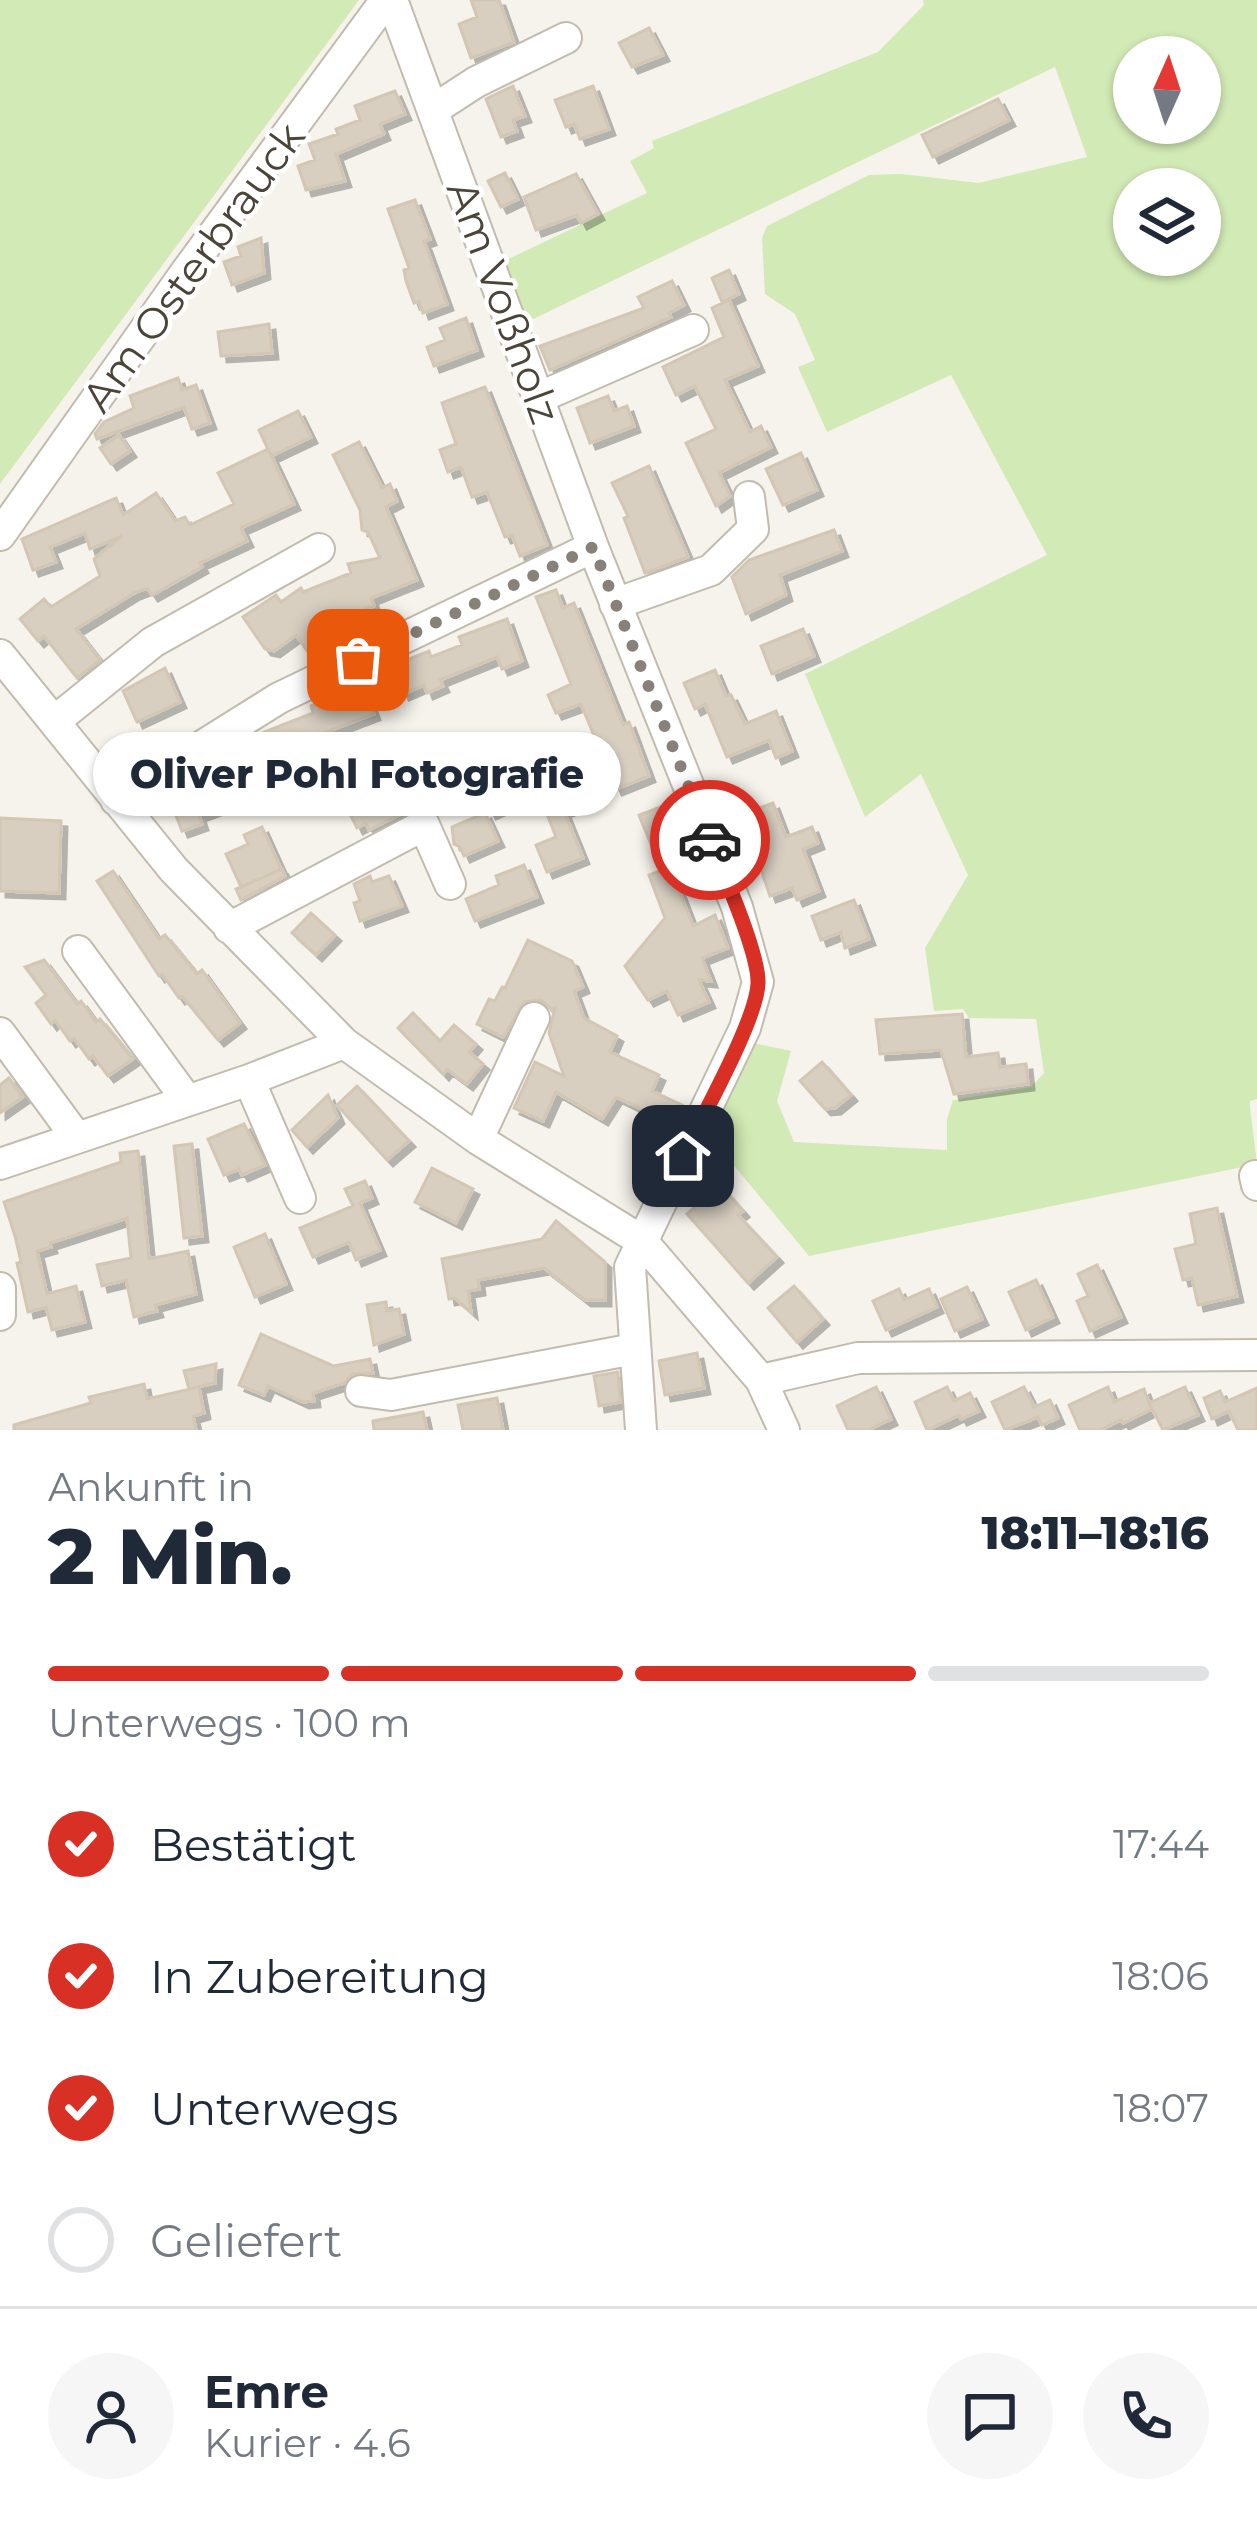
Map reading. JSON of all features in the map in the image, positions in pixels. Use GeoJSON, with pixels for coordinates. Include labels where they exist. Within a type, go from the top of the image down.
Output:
{"type":"FeatureCollection","features":[{"type":"Feature","properties":{"kind":"street","name":"Am Voßholz"},"geometry":{"type":"LineString","coordinates":[[389,0],[434,110],[593,547],[737,907],[758,982],[745,1028],[630,1268],[641,1430]]}},
{"type":"Feature","properties":{"kind":"street","name":"Am Osterbrauck"},"geometry":{"type":"LineString","coordinates":[[0,535],[186,272],[389,0]]}},
{"type":"Feature","properties":{"kind":"street"},"geometry":{"type":"LineString","coordinates":[[434,110],[476,82],[566,38]]}},
{"type":"Feature","properties":{"kind":"street"},"geometry":{"type":"LineString","coordinates":[[538,398],[693,330]]}},
{"type":"Feature","properties":{"kind":"street"},"geometry":{"type":"LineString","coordinates":[[615,604],[711,570],[753,529],[749,497]]}},
{"type":"Feature","properties":{"kind":"street"},"geometry":{"type":"LineString","coordinates":[[116,800],[279,698],[593,547]]}},
{"type":"Feature","properties":{"kind":"street"},"geometry":{"type":"LineString","coordinates":[[56,720],[153,642],[319,549]]}},
{"type":"Feature","properties":{"kind":"street"},"geometry":{"type":"LineString","coordinates":[[0,655],[116,800],[229,928],[344,1043],[478,1139],[642,1240],[761,1380],[784,1430]]}},
{"type":"Feature","properties":{"kind":"street"},"geometry":{"type":"LineString","coordinates":[[229,928],[424,826],[450,884]]}},
{"type":"Feature","properties":{"kind":"street"},"geometry":{"type":"LineString","coordinates":[[78,951],[187,1100]]}},
{"type":"Feature","properties":{"kind":"street"},"geometry":{"type":"LineString","coordinates":[[478,1139],[534,1018]]}},
{"type":"Feature","properties":{"kind":"street"},"geometry":{"type":"LineString","coordinates":[[0,1033],[77,1138]]}},
{"type":"Feature","properties":{"kind":"street"},"geometry":{"type":"LineString","coordinates":[[0,1164],[344,1043]]}},
{"type":"Feature","properties":{"kind":"street"},"geometry":{"type":"LineString","coordinates":[[249,1080],[300,1198]]}},
{"type":"Feature","properties":{"kind":"street"},"geometry":{"type":"LineString","coordinates":[[0,1288],[0,1315]]}},
{"type":"Feature","properties":{"kind":"street"},"geometry":{"type":"LineString","coordinates":[[361,1391],[392,1395],[634,1349]]}},
{"type":"Feature","properties":{"kind":"street"},"geometry":{"type":"LineString","coordinates":[[761,1380],[858,1358],[1257,1355]]}},
{"type":"Feature","properties":{"kind":"green space"},"geometry":{"type":"Polygon","coordinates":[[[0,0],[359,0],[0,484],[0,0]]]}},
{"type":"Feature","properties":{"kind":"green space"},"geometry":{"type":"Polygon","coordinates":[[[923,0],[1257,0],[1257,1099],[1250,1101],[1250,1107],[1257,1164],[809,1256],[707,1133],[754,1043],[791,1051],[777,1101],[794,1142],[947,1150],[947,1119],[953,1100],[1031,1087],[1044,1073],[1036,1019],[969,1018],[963,1009],[934,1011],[925,948],[968,875],[921,774],[865,817],[805,674],[1047,555],[951,375],[827,432],[798,367],[815,360],[795,314],[765,294],[762,238],[767,226],[869,175],[979,183],[1087,157],[1055,67],[523,324],[500,263],[647,193],[630,161],[654,148],[652,141],[878,52],[924,5],[923,0]]]}},
{"type":"Feature","properties":{"kind":"building"},"geometry":{"type":"Polygon","coordinates":[[[471,0],[499,0],[514,42],[471,58],[459,24],[477,17],[471,0]]]}},
{"type":"Feature","properties":{"kind":"building"},"geometry":{"type":"Polygon","coordinates":[[[649,28],[663,55],[632,67],[619,43],[649,28]]]}},
{"type":"Feature","properties":{"kind":"building"},"geometry":{"type":"Polygon","coordinates":[[[513,86],[525,116],[513,120],[517,131],[501,137],[486,99],[513,86]]]}},
{"type":"Feature","properties":{"kind":"building"},"geometry":{"type":"Polygon","coordinates":[[[593,86],[609,129],[580,139],[574,124],[566,127],[555,100],[593,86]]]}},
{"type":"Feature","properties":{"kind":"building"},"geometry":{"type":"Polygon","coordinates":[[[395,91],[405,114],[380,124],[384,134],[336,154],[345,181],[306,190],[298,166],[315,160],[309,144],[360,120],[355,106],[395,91]]]}},
{"type":"Feature","properties":{"kind":"building"},"geometry":{"type":"Polygon","coordinates":[[[998,99],[1009,120],[933,157],[922,135],[998,99]]]}},
{"type":"Feature","properties":{"kind":"building"},"geometry":{"type":"Polygon","coordinates":[[[505,173],[518,199],[501,207],[488,181],[505,173]]]}},
{"type":"Feature","properties":{"kind":"building"},"geometry":{"type":"Polygon","coordinates":[[[576,174],[598,214],[581,223],[577,215],[536,230],[524,197],[576,174]]]}},
{"type":"Feature","properties":{"kind":"building"},"geometry":{"type":"Polygon","coordinates":[[[415,200],[447,304],[423,313],[406,281],[404,270],[409,268],[388,209],[415,200]]]}},
{"type":"Feature","properties":{"kind":"building"},"geometry":{"type":"Polygon","coordinates":[[[261,238],[264,273],[232,285],[224,262],[241,256],[238,247],[261,238]]]}},
{"type":"Feature","properties":{"kind":"building"},"geometry":{"type":"Polygon","coordinates":[[[729,270],[739,294],[722,302],[712,278],[729,270]]]}},
{"type":"Feature","properties":{"kind":"building"},"geometry":{"type":"Polygon","coordinates":[[[672,281],[684,305],[669,313],[671,317],[550,370],[540,346],[644,308],[638,297],[672,281]]]}},
{"type":"Feature","properties":{"kind":"building"},"geometry":{"type":"Polygon","coordinates":[[[729,300],[758,366],[725,380],[750,432],[761,426],[771,447],[719,473],[730,496],[716,506],[686,443],[716,429],[695,386],[676,395],[663,367],[724,337],[712,308],[729,300]]]}},
{"type":"Feature","properties":{"kind":"building"},"geometry":{"type":"Polygon","coordinates":[[[466,318],[477,350],[434,366],[427,347],[445,340],[440,328],[466,318]]]}},
{"type":"Feature","properties":{"kind":"building"},"geometry":{"type":"Polygon","coordinates":[[[269,324],[272,353],[221,356],[218,332],[269,324]]]}},
{"type":"Feature","properties":{"kind":"building"},"geometry":{"type":"Polygon","coordinates":[[[178,378],[182,390],[196,385],[210,423],[192,429],[184,407],[97,439],[95,434],[104,422],[134,408],[130,396],[178,378]]]}},
{"type":"Feature","properties":{"kind":"building"},"geometry":{"type":"Polygon","coordinates":[[[485,387],[547,545],[520,556],[512,535],[505,537],[487,492],[472,497],[461,467],[448,472],[440,450],[456,444],[442,403],[485,387]]]}},
{"type":"Feature","properties":{"kind":"building"},"geometry":{"type":"Polygon","coordinates":[[[608,396],[614,411],[627,406],[634,426],[590,443],[577,408],[608,396]]]}},
{"type":"Feature","properties":{"kind":"building"},"geometry":{"type":"Polygon","coordinates":[[[298,411],[311,437],[271,456],[259,430],[298,411]]]}},
{"type":"Feature","properties":{"kind":"building"},"geometry":{"type":"Polygon","coordinates":[[[119,435],[130,451],[111,464],[100,448],[119,435]]]}},
{"type":"Feature","properties":{"kind":"building"},"geometry":{"type":"Polygon","coordinates":[[[359,442],[382,488],[390,484],[397,501],[386,507],[417,580],[371,598],[374,606],[328,624],[330,637],[310,655],[296,635],[274,651],[265,649],[243,617],[276,595],[281,602],[301,588],[303,592],[351,573],[348,564],[380,558],[368,532],[362,530],[360,510],[333,455],[359,442]]]}},
{"type":"Feature","properties":{"kind":"building"},"geometry":{"type":"Polygon","coordinates":[[[268,449],[294,504],[241,528],[247,541],[200,563],[202,567],[152,595],[147,588],[134,593],[76,629],[100,660],[77,678],[44,636],[38,641],[20,619],[44,599],[51,607],[100,576],[94,559],[122,536],[90,549],[85,533],[50,547],[56,562],[33,570],[22,539],[116,498],[123,515],[156,493],[175,521],[185,517],[190,525],[234,504],[218,473],[268,449]]]}},
{"type":"Feature","properties":{"kind":"building"},"geometry":{"type":"Polygon","coordinates":[[[801,453],[817,490],[783,505],[766,469],[801,453]]]}},
{"type":"Feature","properties":{"kind":"building"},"geometry":{"type":"Polygon","coordinates":[[[649,466],[688,557],[645,573],[624,518],[628,516],[612,483],[649,466]]]}},
{"type":"Feature","properties":{"kind":"building"},"geometry":{"type":"Polygon","coordinates":[[[834,530],[842,551],[780,575],[786,595],[746,614],[732,577],[749,560],[834,530]]]}},
{"type":"Feature","properties":{"kind":"building"},"geometry":{"type":"Polygon","coordinates":[[[556,590],[563,608],[574,603],[649,776],[616,789],[581,704],[556,713],[548,695],[571,684],[536,597],[556,590]]]}},
{"type":"Feature","properties":{"kind":"building"},"geometry":{"type":"Polygon","coordinates":[[[507,619],[522,661],[502,669],[497,657],[440,680],[443,686],[427,693],[424,685],[403,694],[392,666],[429,651],[431,657],[462,645],[459,637],[507,619]]]}},
{"type":"Feature","properties":{"kind":"building"},"geometry":{"type":"Polygon","coordinates":[[[803,629],[814,656],[772,674],[761,646],[803,629]]]}},
{"type":"Feature","properties":{"kind":"building"},"geometry":{"type":"Polygon","coordinates":[[[165,668],[180,702],[137,722],[123,691],[165,668]]]}},
{"type":"Feature","properties":{"kind":"building"},"geometry":{"type":"Polygon","coordinates":[[[715,670],[745,724],[776,711],[792,751],[776,758],[769,740],[727,757],[705,704],[695,709],[684,683],[715,670]]]}},
{"type":"Feature","properties":{"kind":"building"},"geometry":{"type":"Polygon","coordinates":[[[363,686],[374,714],[321,734],[329,756],[302,766],[296,751],[274,759],[264,732],[313,713],[311,706],[363,686]]]}},
{"type":"Feature","properties":{"kind":"building"},"geometry":{"type":"Polygon","coordinates":[[[472,741],[486,770],[426,798],[438,765],[435,758],[472,741]]]}},
{"type":"Feature","properties":{"kind":"building"},"geometry":{"type":"Polygon","coordinates":[[[253,759],[264,791],[199,815],[202,824],[182,831],[168,795],[253,759]]]}},
{"type":"Feature","properties":{"kind":"building"},"geometry":{"type":"Polygon","coordinates":[[[571,766],[586,802],[564,811],[583,858],[547,872],[536,845],[556,837],[534,781],[571,766]]]}},
{"type":"Feature","properties":{"kind":"building"},"geometry":{"type":"Polygon","coordinates":[[[387,769],[409,810],[369,830],[366,823],[357,828],[345,804],[368,794],[362,781],[387,769]]]}},
{"type":"Feature","properties":{"kind":"building"},"geometry":{"type":"Polygon","coordinates":[[[502,783],[510,804],[490,813],[481,793],[502,783]]]}},
{"type":"Feature","properties":{"kind":"building"},"geometry":{"type":"Polygon","coordinates":[[[674,802],[688,836],[653,849],[639,815],[674,802]]]}},
{"type":"Feature","properties":{"kind":"building"},"geometry":{"type":"Polygon","coordinates":[[[773,803],[786,837],[812,827],[818,843],[803,849],[819,891],[797,900],[792,888],[770,896],[748,831],[742,833],[736,817],[773,803]]]}},
{"type":"Feature","properties":{"kind":"building"},"geometry":{"type":"Polygon","coordinates":[[[485,813],[498,841],[464,856],[454,844],[452,827],[485,813]]]}},
{"type":"Feature","properties":{"kind":"building"},"geometry":{"type":"Polygon","coordinates":[[[0,818],[61,821],[59,893],[0,891],[0,818]]]}},
{"type":"Feature","properties":{"kind":"building"},"geometry":{"type":"Polygon","coordinates":[[[262,827],[281,869],[241,887],[226,854],[248,844],[244,835],[262,827]]]}},
{"type":"Feature","properties":{"kind":"building"},"geometry":{"type":"Polygon","coordinates":[[[524,865],[537,897],[475,921],[466,899],[499,885],[496,876],[524,865]]]}},
{"type":"Feature","properties":{"kind":"building"},"geometry":{"type":"Polygon","coordinates":[[[670,867],[693,926],[715,915],[728,948],[702,958],[711,981],[699,980],[709,1002],[678,1015],[667,991],[648,1000],[625,966],[665,918],[649,875],[670,867]]]}},
{"type":"Feature","properties":{"kind":"building"},"geometry":{"type":"Polygon","coordinates":[[[282,869],[285,876],[241,900],[236,889],[282,869]]]}},
{"type":"Feature","properties":{"kind":"building"},"geometry":{"type":"Polygon","coordinates":[[[113,871],[159,939],[165,935],[197,974],[202,970],[240,1023],[218,1040],[159,976],[97,881],[113,871]]]}},
{"type":"Feature","properties":{"kind":"building"},"geometry":{"type":"Polygon","coordinates":[[[370,876],[372,882],[389,876],[402,906],[360,921],[354,884],[370,876]]]}},
{"type":"Feature","properties":{"kind":"building"},"geometry":{"type":"Polygon","coordinates":[[[854,900],[869,939],[845,948],[841,932],[821,940],[812,916],[854,900]]]}},
{"type":"Feature","properties":{"kind":"building"},"geometry":{"type":"Polygon","coordinates":[[[311,913],[335,935],[316,955],[292,933],[311,913]]]}},
{"type":"Feature","properties":{"kind":"building"},"geometry":{"type":"Polygon","coordinates":[[[528,940],[572,961],[583,987],[574,991],[584,1018],[617,1036],[610,1052],[659,1075],[652,1091],[682,1105],[666,1139],[647,1130],[654,1115],[616,1097],[602,1119],[556,1092],[543,1121],[514,1108],[535,1062],[564,1076],[549,1033],[555,1008],[541,1000],[524,1002],[503,1037],[477,1024],[489,999],[495,1001],[505,988],[528,940]]]}},
{"type":"Feature","properties":{"kind":"building"},"geometry":{"type":"Polygon","coordinates":[[[44,960],[77,1004],[81,1001],[96,1022],[100,1019],[133,1059],[108,1076],[55,1020],[51,1024],[36,1003],[46,995],[25,967],[44,960]]]}},
{"type":"Feature","properties":{"kind":"building"},"geometry":{"type":"Polygon","coordinates":[[[413,1013],[440,1041],[454,1025],[476,1044],[469,1052],[483,1064],[467,1084],[447,1069],[443,1074],[398,1028],[413,1013]]]}},
{"type":"Feature","properties":{"kind":"building"},"geometry":{"type":"Polygon","coordinates":[[[962,1014],[966,1057],[998,1053],[1000,1067],[1026,1064],[1028,1084],[954,1094],[941,1050],[880,1054],[876,1020],[962,1014]]]}},
{"type":"Feature","properties":{"kind":"building"},"geometry":{"type":"Polygon","coordinates":[[[822,1062],[851,1095],[835,1108],[825,1109],[800,1081],[822,1062]]]}},
{"type":"Feature","properties":{"kind":"building"},"geometry":{"type":"Polygon","coordinates":[[[9,1078],[23,1097],[0,1113],[0,1085],[9,1078]]]}},
{"type":"Feature","properties":{"kind":"building"},"geometry":{"type":"Polygon","coordinates":[[[357,1086],[409,1141],[387,1160],[337,1105],[357,1086]]]}},
{"type":"Feature","properties":{"kind":"building"},"geometry":{"type":"Polygon","coordinates":[[[328,1095],[338,1118],[307,1147],[292,1130],[328,1095]]]}},
{"type":"Feature","properties":{"kind":"building"},"geometry":{"type":"Polygon","coordinates":[[[244,1124],[265,1165],[242,1175],[239,1169],[224,1175],[208,1139],[244,1124]]]}},
{"type":"Feature","properties":{"kind":"building"},"geometry":{"type":"Polygon","coordinates":[[[192,1144],[202,1236],[184,1238],[174,1146],[192,1144]]]}},
{"type":"Feature","properties":{"kind":"building"},"geometry":{"type":"Polygon","coordinates":[[[138,1151],[149,1259],[188,1251],[196,1294],[155,1305],[157,1311],[134,1317],[126,1280],[102,1286],[97,1265],[131,1258],[127,1218],[37,1251],[47,1294],[76,1286],[85,1322],[52,1330],[46,1307],[28,1312],[17,1263],[21,1262],[4,1202],[121,1162],[120,1153],[138,1151]]]}},
{"type":"Feature","properties":{"kind":"building"},"geometry":{"type":"Polygon","coordinates":[[[432,1168],[473,1189],[456,1223],[415,1202],[432,1168]]]}},
{"type":"Feature","properties":{"kind":"building"},"geometry":{"type":"Polygon","coordinates":[[[365,1181],[372,1198],[360,1203],[380,1250],[356,1260],[349,1242],[313,1257],[300,1228],[353,1206],[345,1189],[365,1181]]]}},
{"type":"Feature","properties":{"kind":"building"},"geometry":{"type":"Polygon","coordinates":[[[720,1185],[743,1211],[738,1215],[777,1257],[748,1283],[687,1214],[720,1185]]]}},
{"type":"Feature","properties":{"kind":"building"},"geometry":{"type":"Polygon","coordinates":[[[1217,1208],[1237,1296],[1198,1305],[1192,1278],[1183,1280],[1175,1249],[1196,1244],[1190,1214],[1217,1208]]]}},
{"type":"Feature","properties":{"kind":"building"},"geometry":{"type":"Polygon","coordinates":[[[556,1221],[605,1262],[605,1300],[585,1300],[544,1268],[478,1280],[479,1289],[468,1291],[471,1312],[455,1298],[449,1299],[442,1259],[542,1239],[556,1221]]]}},
{"type":"Feature","properties":{"kind":"building"},"geometry":{"type":"Polygon","coordinates":[[[265,1234],[286,1284],[255,1297],[234,1247],[265,1234]]]}},
{"type":"Feature","properties":{"kind":"building"},"geometry":{"type":"Polygon","coordinates":[[[1097,1265],[1121,1317],[1090,1331],[1077,1301],[1088,1296],[1078,1274],[1097,1265]]]}},
{"type":"Feature","properties":{"kind":"building"},"geometry":{"type":"Polygon","coordinates":[[[1036,1280],[1053,1317],[1026,1330],[1009,1292],[1036,1280]]]}},
{"type":"Feature","properties":{"kind":"building"},"geometry":{"type":"Polygon","coordinates":[[[794,1286],[823,1319],[797,1342],[768,1308],[794,1286]]]}},
{"type":"Feature","properties":{"kind":"building"},"geometry":{"type":"Polygon","coordinates":[[[967,1287],[982,1319],[955,1331],[941,1299],[967,1287]]]}},
{"type":"Feature","properties":{"kind":"building"},"geometry":{"type":"Polygon","coordinates":[[[899,1289],[904,1300],[929,1289],[937,1307],[886,1330],[873,1301],[899,1289]]]}},
{"type":"Feature","properties":{"kind":"building"},"geometry":{"type":"Polygon","coordinates":[[[386,1302],[387,1311],[399,1309],[404,1334],[374,1345],[367,1305],[386,1302]]]}},
{"type":"Feature","properties":{"kind":"building"},"geometry":{"type":"Polygon","coordinates":[[[261,1334],[334,1366],[370,1359],[373,1373],[353,1374],[344,1383],[313,1393],[314,1401],[303,1402],[268,1386],[264,1395],[239,1385],[261,1334]]]}},
{"type":"Feature","properties":{"kind":"building"},"geometry":{"type":"Polygon","coordinates":[[[697,1353],[704,1388],[665,1395],[659,1361],[697,1353]]]}},
{"type":"Feature","properties":{"kind":"building"},"geometry":{"type":"Polygon","coordinates":[[[216,1364],[215,1383],[189,1389],[184,1371],[216,1364]]]}},
{"type":"Feature","properties":{"kind":"building"},"geometry":{"type":"Polygon","coordinates":[[[618,1372],[620,1402],[599,1406],[594,1376],[618,1372]]]}},
{"type":"Feature","properties":{"kind":"building"},"geometry":{"type":"Polygon","coordinates":[[[144,1384],[147,1399],[199,1387],[204,1413],[193,1416],[196,1430],[14,1430],[14,1425],[91,1403],[89,1397],[144,1384]]]}},
{"type":"Feature","properties":{"kind":"building"},"geometry":{"type":"Polygon","coordinates":[[[876,1387],[891,1419],[868,1430],[848,1430],[837,1406],[876,1387]]]}},
{"type":"Feature","properties":{"kind":"building"},"geometry":{"type":"Polygon","coordinates":[[[947,1387],[954,1401],[970,1393],[979,1411],[927,1430],[915,1402],[947,1387]]]}},
{"type":"Feature","properties":{"kind":"building"},"geometry":{"type":"Polygon","coordinates":[[[1024,1387],[1034,1407],[1050,1400],[1058,1418],[1042,1425],[1038,1417],[1005,1430],[992,1402],[1024,1387]]]}},
{"type":"Feature","properties":{"kind":"building"},"geometry":{"type":"Polygon","coordinates":[[[1108,1387],[1114,1402],[1144,1389],[1152,1409],[1100,1430],[1080,1430],[1069,1405],[1108,1387]]]}},
{"type":"Feature","properties":{"kind":"building"},"geometry":{"type":"Polygon","coordinates":[[[1185,1387],[1198,1415],[1163,1430],[1149,1403],[1185,1387]]]}},
{"type":"Feature","properties":{"kind":"building"},"geometry":{"type":"Polygon","coordinates":[[[1257,1388],[1257,1430],[1238,1430],[1229,1411],[1212,1419],[1204,1398],[1220,1391],[1225,1402],[1257,1388]]]}},
{"type":"Feature","properties":{"kind":"building"},"geometry":{"type":"Polygon","coordinates":[[[497,1398],[503,1430],[463,1430],[458,1405],[497,1398]]]}},
{"type":"Feature","properties":{"kind":"building"},"geometry":{"type":"Polygon","coordinates":[[[423,1412],[427,1430],[374,1430],[373,1421],[423,1412]]]}},
{"type":"Feature","properties":{"kind":"way so far"},"geometry":{"type":"LineString","coordinates":[[358,660],[593,547],[710,840]]}},
{"type":"Feature","properties":{"kind":"place","name":"Oliver Pohl Fotografie"},"geometry":{"type":"Point","coordinates":[358,660]}},
{"type":"Feature","properties":{"kind":"route"},"geometry":{"type":"LineString","coordinates":[[683,1156],[745,1028],[758,982],[737,907],[710,840]]}}]}
